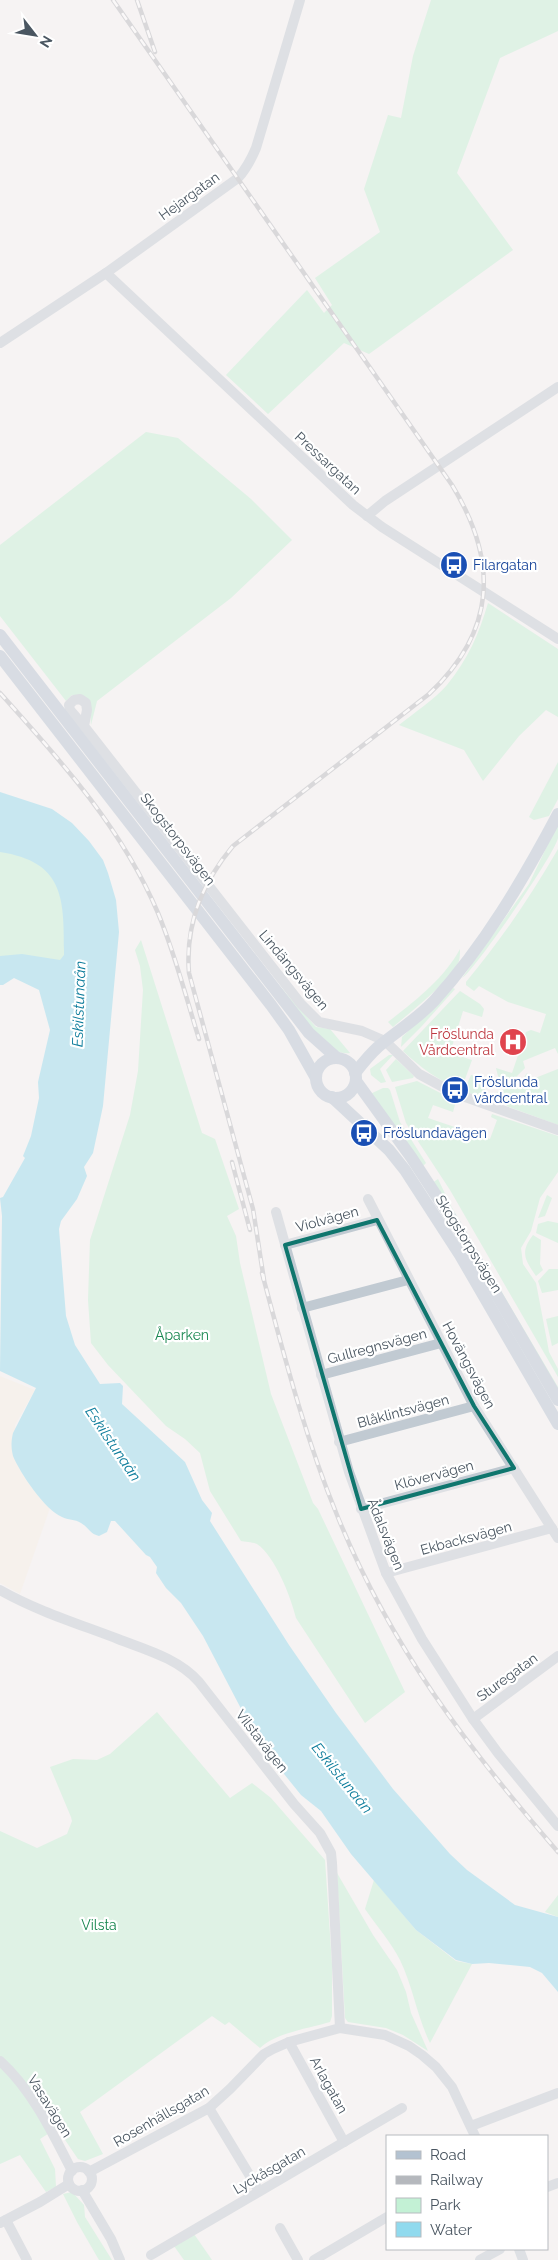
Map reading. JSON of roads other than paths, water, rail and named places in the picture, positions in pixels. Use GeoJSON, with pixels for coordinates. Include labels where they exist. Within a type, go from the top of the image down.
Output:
{"type":"FeatureCollection","features":[{"type":"Feature","properties":{"kind":"main road","name":"Skogstorpsvägen"},"geometry":{"type":"LineString","coordinates":[[0,635],[309,1033],[341,1059]]}},
{"type":"Feature","properties":{"kind":"main road","name":"Skogstorpsvägen"},"geometry":{"type":"LineString","coordinates":[[0,656],[271,1004],[289,1030],[316,1078]]}},
{"type":"Feature","properties":{"kind":"main road"},"geometry":{"type":"LineString","coordinates":[[381,1045],[341,1059],[328,1060],[322,1065],[316,1078],[320,1089],[332,1097],[341,1097],[349,1093],[355,1077],[381,1045],[432,1003],[450,982],[499,915],[525,874],[558,814]]}},
{"type":"Feature","properties":{"kind":"main road"},"geometry":{"type":"LineString","coordinates":[[341,1059],[351,1064],[355,1077]]}},
{"type":"Feature","properties":{"kind":"main road","name":"Skogstorpsvägen"},"geometry":{"type":"LineString","coordinates":[[355,1077],[458,1229],[558,1400]]}},
{"type":"Feature","properties":{"kind":"main road","name":"Skogstorpsvägen"},"geometry":{"type":"LineString","coordinates":[[332,1097],[389,1150],[405,1170],[455,1246],[558,1424]]}},
{"type":"Feature","properties":{"kind":"street","name":"Hejargatan"},"geometry":{"type":"LineString","coordinates":[[0,343],[106,273],[238,178],[250,163],[300,0]]}},
{"type":"Feature","properties":{"kind":"street","name":"Pressargatan"},"geometry":{"type":"LineString","coordinates":[[106,273],[367,516],[558,639]]}},
{"type":"Feature","properties":{"kind":"street"},"geometry":{"type":"LineString","coordinates":[[367,516],[384,502],[558,387]]}},
{"type":"Feature","properties":{"kind":"street","name":"Lindängsvägen"},"geometry":{"type":"LineString","coordinates":[[84,726],[312,1016],[319,1022],[362,1030],[419,1074],[442,1087],[469,1099],[558,1130]]}},
{"type":"Feature","properties":{"kind":"street","name":"Hovängsvägen"},"geometry":{"type":"LineString","coordinates":[[368,1199],[377,1220],[474,1406],[558,1538]]}},
{"type":"Feature","properties":{"kind":"street","name":"Ådalsvägen"},"geometry":{"type":"LineString","coordinates":[[276,1212],[339,1442],[361,1509],[386,1573],[422,1639],[473,1719],[498,1753],[556,1819]]}},
{"type":"Feature","properties":{"kind":"street","name":"Violvägen"},"geometry":{"type":"LineString","coordinates":[[285,1245],[377,1220]]}},
{"type":"Feature","properties":{"kind":"street"},"geometry":{"type":"LineString","coordinates":[[302,1308],[408,1280]]}},
{"type":"Feature","properties":{"kind":"street","name":"Gullregnsvägen"},"geometry":{"type":"LineString","coordinates":[[321,1376],[441,1343]]}},
{"type":"Feature","properties":{"kind":"street","name":"Blåklintsvägen"},"geometry":{"type":"LineString","coordinates":[[339,1442],[474,1406]]}},
{"type":"Feature","properties":{"kind":"street","name":"Klövervägen"},"geometry":{"type":"LineString","coordinates":[[361,1509],[514,1468]]}},
{"type":"Feature","properties":{"kind":"street","name":"Ekbacksvägen"},"geometry":{"type":"LineString","coordinates":[[386,1573],[552,1528]]}},
{"type":"Feature","properties":{"kind":"street","name":"Vilstavägen"},"geometry":{"type":"LineString","coordinates":[[0,1590],[42,1610],[138,1647],[184,1668],[199,1682],[294,1804],[320,1833],[331,1853],[340,2028]]}},
{"type":"Feature","properties":{"kind":"street","name":"Sturegatan"},"geometry":{"type":"LineString","coordinates":[[473,1719],[558,1656]]}},
{"type":"Feature","properties":{"kind":"street","name":"Rosenhällsgatan"},"geometry":{"type":"LineString","coordinates":[[89,2172],[209,2108],[264,2054],[289,2042],[340,2028],[385,2035],[415,2050],[436,2067],[452,2087],[473,2131]]}},
{"type":"Feature","properties":{"kind":"street","name":"Arlagatan"},"geometry":{"type":"LineString","coordinates":[[289,2042],[344,2142]]}},
{"type":"Feature","properties":{"kind":"street","name":"Vasavägen"},"geometry":{"type":"LineString","coordinates":[[0,2061],[14,2076],[38,2110],[72,2170]]}},
{"type":"Feature","properties":{"kind":"street"},"geometry":{"type":"LineString","coordinates":[[473,2131],[558,2093]]}},
{"type":"Feature","properties":{"kind":"street"},"geometry":{"type":"LineString","coordinates":[[209,2108],[259,2192]]}},
{"type":"Feature","properties":{"kind":"street","name":"Lyckåsgatan"},"geometry":{"type":"LineString","coordinates":[[151,2255],[402,2108]]}},
{"type":"Feature","properties":{"kind":"street"},"geometry":{"type":"LineString","coordinates":[[82,2168],[89,2172],[91,2183],[82,2190],[74,2189],[69,2184],[68,2177],[72,2170],[82,2168]]}},
{"type":"Feature","properties":{"kind":"street"},"geometry":{"type":"LineString","coordinates":[[28,2260],[3,2222],[69,2184]]}},
{"type":"Feature","properties":{"kind":"street"},"geometry":{"type":"LineString","coordinates":[[82,2190],[111,2239],[127,2260]]}},
{"type":"Feature","properties":{"kind":"street"},"geometry":{"type":"LineString","coordinates":[[314,2260],[386,2218]]}},
{"type":"Feature","properties":{"kind":"street"},"geometry":{"type":"LineString","coordinates":[[280,2228],[298,2260]]}},
{"type":"Feature","properties":{"kind":"street"},"geometry":{"type":"LineString","coordinates":[[111,2239],[120,2260]]}},
{"type":"Feature","properties":{"kind":"street"},"geometry":{"type":"LineString","coordinates":[[480,2260],[498,2250]]}},
{"type":"Feature","properties":{"kind":"water","name":"Eskilstunaån"},"geometry":{"type":"Polygon","coordinates":[[[0,792],[52,809],[72,823],[103,860],[116,900],[119,932],[103,1106],[93,1153],[84,1167],[87,1176],[77,1199],[61,1221],[59,1229],[66,1316],[75,1345],[100,1384],[120,1383],[123,1386],[122,1404],[185,1462],[202,1500],[212,1513],[210,1521],[289,1645],[336,1713],[393,1789],[450,1854],[467,1870],[515,1905],[558,1917],[558,1992],[542,1973],[530,1967],[489,1963],[472,1964],[456,1960],[416,1930],[351,1854],[321,1811],[301,1795],[259,1743],[203,1636],[181,1603],[166,1588],[156,1573],[157,1567],[150,1557],[115,1521],[111,1521],[107,1532],[99,1536],[93,1534],[79,1522],[64,1518],[55,1513],[34,1490],[21,1472],[13,1456],[13,1433],[36,1388],[0,1371],[2,1216],[0,1198],[3,1197],[25,1158],[23,1156],[31,1136],[39,1098],[38,1082],[50,1030],[39,990],[14,978],[0,985],[0,956],[22,954],[60,960],[64,955],[64,935],[61,900],[49,874],[37,864],[21,857],[0,852],[0,792]]]}},
{"type":"Feature","properties":{"kind":"railway"},"geometry":{"type":"LineString","coordinates":[[113,0],[452,485],[478,541],[483,568],[483,595],[478,620],[467,646],[451,670],[429,694],[233,846],[212,875],[204,890],[193,921],[188,955],[189,973],[253,1209],[264,1280]]}},
{"type":"Feature","properties":{"kind":"railway"},"geometry":{"type":"LineString","coordinates":[[137,0],[155,52]]}},
{"type":"Feature","properties":{"kind":"railway"},"geometry":{"type":"LineString","coordinates":[[0,693],[67,770],[127,852],[164,928],[199,1039]]}},
{"type":"Feature","properties":{"kind":"railway"},"geometry":{"type":"LineString","coordinates":[[232,1162],[250,1230]]}},
{"type":"Feature","properties":{"kind":"railway"},"geometry":{"type":"LineString","coordinates":[[262,1273],[296,1395],[325,1486],[358,1563],[381,1608],[406,1652],[462,1734],[558,1852]]}},
{"type":"Feature","properties":{"kind":"place","name":"Filargatan"},"geometry":{"type":"Point","coordinates":[454,565]}},
{"type":"Feature","properties":{"kind":"place","name":"Fröslunda Vårdcentral"},"geometry":{"type":"Point","coordinates":[513,1042]}},
{"type":"Feature","properties":{"kind":"place","name":"Fröslunda vårdcentral"},"geometry":{"type":"Point","coordinates":[455,1090]}},
{"type":"Feature","properties":{"kind":"place","name":"Fröslundavägen"},"geometry":{"type":"Point","coordinates":[364,1133]}},
{"type":"Feature","properties":{"kind":"park label","name":"Åparken"},"geometry":{"type":"Point","coordinates":[182,1335]}},
{"type":"Feature","properties":{"kind":"park label","name":"Vilsta"},"geometry":{"type":"Point","coordinates":[99,1925]}}]}
